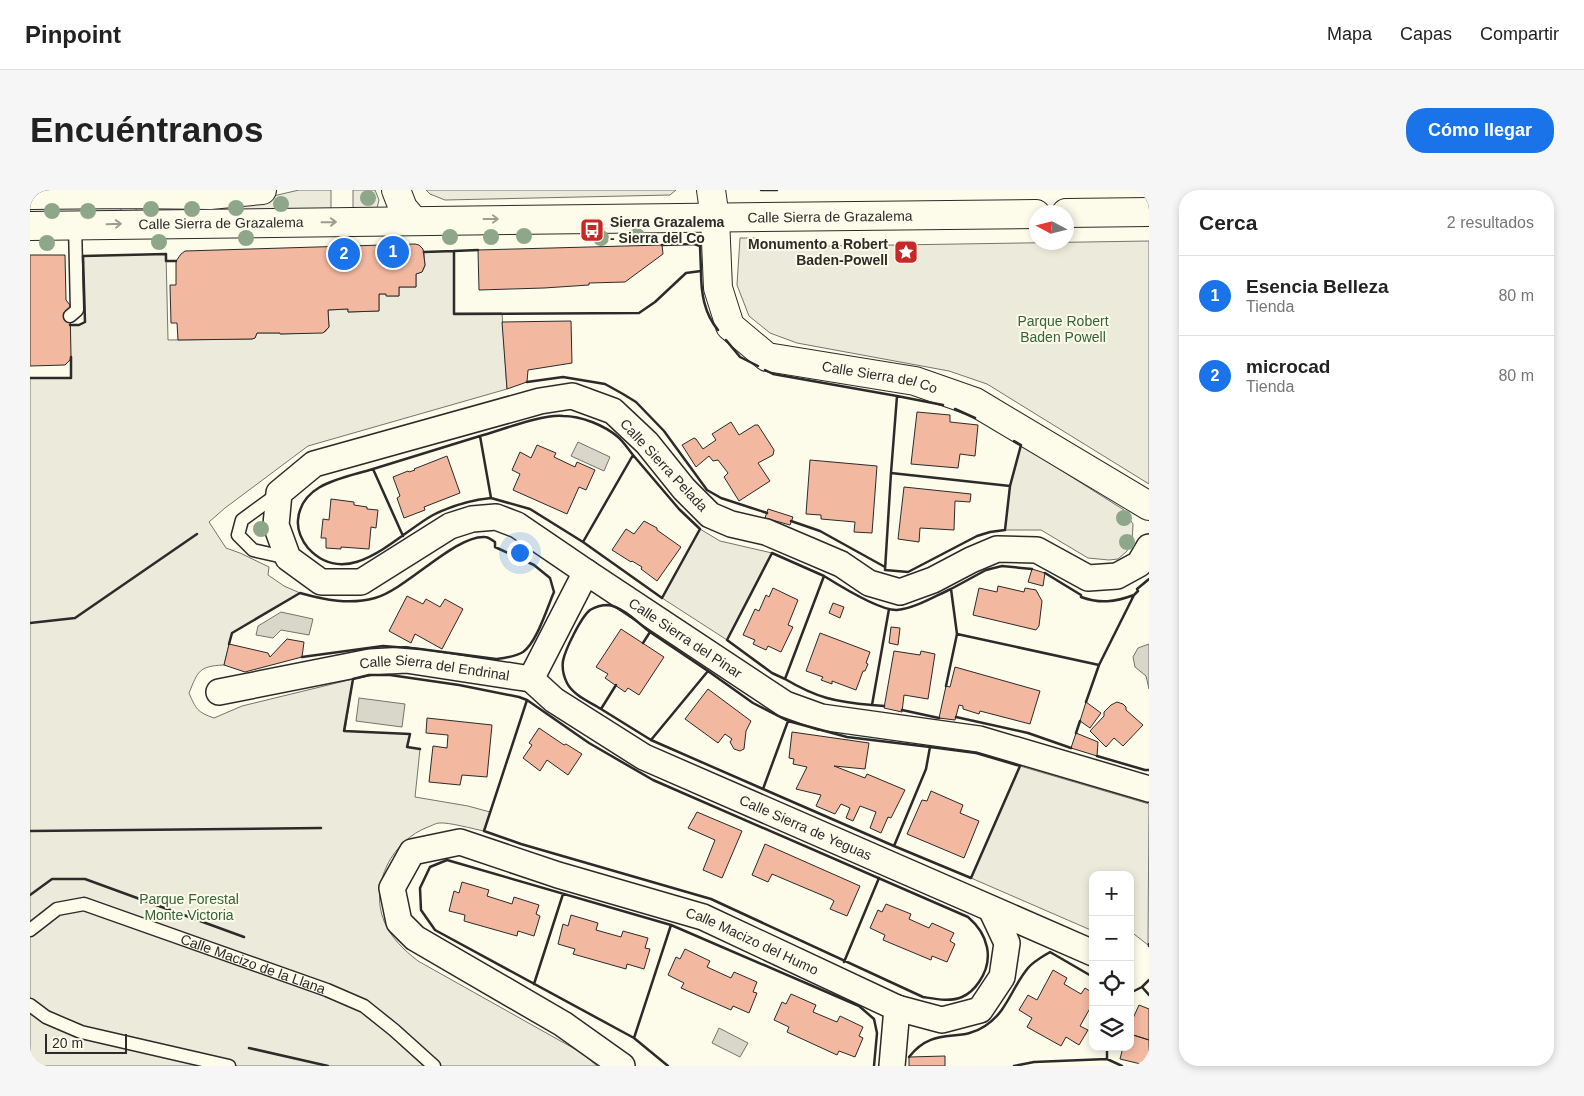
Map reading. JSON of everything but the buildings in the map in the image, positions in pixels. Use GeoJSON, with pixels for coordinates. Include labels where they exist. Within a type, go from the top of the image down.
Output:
{"type":"FeatureCollection","features":[{"type":"Feature","properties":{"kind":"street","name":"Calle Sierra de Grazalema"},"geometry":{"type":"LineString","coordinates":[[30,195],[210,195],[262,190]]}},
{"type":"Feature","properties":{"kind":"street"},"geometry":{"type":"LineString","coordinates":[[396,190],[403,208],[414,221]]}},
{"type":"Feature","properties":{"kind":"street","name":"Calle Sierra del Co"},"geometry":{"type":"LineString","coordinates":[[711,190],[715,218],[718,288],[730,326],[767,357],[915,381],[975,402],[1149,506]]}},
{"type":"Feature","properties":{"kind":"street"},"geometry":{"type":"LineString","coordinates":[[1074,213],[1149,212]]}},
{"type":"Feature","properties":{"kind":"street","name":"Calle Sierra de Grazalema"},"geometry":{"type":"LineString","coordinates":[[30,226],[1029,214]]}},
{"type":"Feature","properties":{"kind":"street","name":"Calle Sierra Pelada"},"geometry":{"type":"LineString","coordinates":[[279,493],[314,464],[540,401],[572,396],[613,411],[647,443],[684,489],[710,515],[731,524],[774,536],[841,564],[869,583],[900,592],[933,580],[997,549],[1037,550],[1088,578],[1117,576],[1139,564],[1149,547]]}},
{"type":"Feature","properties":{"kind":"street"},"geometry":{"type":"LineString","coordinates":[[279,493],[276,524],[288,558]]}},
{"type":"Feature","properties":{"kind":"street","name":"Calle Sierra del Pinar"},"geometry":{"type":"LineString","coordinates":[[288,558],[321,582],[361,582],[450,526],[472,519],[496,517],[517,524],[785,704],[821,717],[979,739],[1149,789]]}},
{"type":"Feature","properties":{"kind":"street"},"geometry":{"type":"LineString","coordinates":[[531,679],[586,572]]}},
{"type":"Feature","properties":{"kind":"street","name":"Calle Sierra del Endrinal"},"geometry":{"type":"LineString","coordinates":[[219,692],[370,662],[406,660],[531,679]]}},
{"type":"Feature","properties":{"kind":"street","name":"Calle Sierra de Yeguas"},"geometry":{"type":"LineString","coordinates":[[531,679],[554,700],[644,757],[1089,951]]}},
{"type":"Feature","properties":{"kind":"street","name":"Calle Macizo del Humo"},"geometry":{"type":"LineString","coordinates":[[622,1066],[563,1024],[415,938],[398,922],[392,888],[412,852],[460,842],[558,875],[703,917],[897,1008],[942,1020],[980,1010],[1002,977],[1007,944],[991,909]]}},
{"type":"Feature","properties":{"kind":"street"},"geometry":{"type":"LineString","coordinates":[[892,1066],[897,1008]]}},
{"type":"Feature","properties":{"kind":"lane"},"geometry":{"type":"LineString","coordinates":[[70,316],[77,310],[75,225]]}},
{"type":"Feature","properties":{"kind":"lane"},"geometry":{"type":"LineString","coordinates":[[279,493],[242,520],[238,535],[253,550],[288,558]]}},
{"type":"Feature","properties":{"kind":"lane","name":"Calle Macizo de la Llana"},"geometry":{"type":"LineString","coordinates":[[30,930],[58,909],[84,904],[326,990],[364,1006],[434,1066]]}},
{"type":"Feature","properties":{"kind":"lane"},"geometry":{"type":"LineString","coordinates":[[30,1005],[46,1018],[81,1032],[229,1066]]}},
{"type":"Feature","properties":{"kind":"green space"},"geometry":{"type":"Polygon","coordinates":[[[299,190],[331,190],[331,211],[136,213],[136,205],[256,200],[299,190]]]}},
{"type":"Feature","properties":{"kind":"green space"},"geometry":{"type":"Polygon","coordinates":[[[353,190],[375,190],[379,200],[377,208],[353,210],[353,190]]]}},
{"type":"Feature","properties":{"kind":"green space"},"geometry":{"type":"Polygon","coordinates":[[[426,190],[676,190],[670,195],[445,200],[430,194],[426,190]]]}},
{"type":"Feature","properties":{"kind":"green space"},"geometry":{"type":"Polygon","coordinates":[[[121,205],[121,214],[30,215],[30,207],[121,205]]]}},
{"type":"Feature","properties":{"kind":"green space","name":"Parque Robert Baden Powell"},"geometry":{"type":"Polygon","coordinates":[[[740,238],[757,238],[768,247],[1029,243],[1029,250],[1074,250],[1074,242],[1149,241],[1149,484],[987,384],[949,371],[797,343],[770,333],[749,316],[737,285],[740,238]]]}},
{"type":"Feature","properties":{"kind":"green space","name":"Parque Forestal Monte Victoria"},"geometry":{"type":"Polygon","coordinates":[[[454,251],[454,313],[502,313],[507,389],[308,446],[209,522],[226,548],[269,567],[268,575],[284,586],[300,593],[232,633],[224,665],[204,668],[200,671],[189,693],[198,709],[214,718],[242,706],[353,679],[345,731],[410,734],[408,747],[420,749],[415,797],[468,806],[490,812],[484,831],[438,823],[415,833],[404,842],[387,865],[382,878],[380,907],[390,933],[418,961],[582,1053],[597,1066],[30,1066],[30,378],[71,378],[70,325],[79,325],[85,322],[83,256],[166,254],[168,340],[252,339],[255,338],[257,333],[325,332],[329,327],[328,310],[348,309],[348,312],[379,311],[379,294],[399,296],[399,287],[416,287],[416,274],[422,272],[425,266],[424,252],[454,251]]]}},
{"type":"Feature","properties":{"kind":"green space"},"geometry":{"type":"Polygon","coordinates":[[[1021,445],[1124,510],[1133,524],[1132,543],[1127,551],[1118,559],[1088,558],[1041,530],[1005,530],[1010,486],[1021,445]]]}},
{"type":"Feature","properties":{"kind":"green space"},"geometry":{"type":"Polygon","coordinates":[[[700,529],[720,541],[772,553],[727,640],[662,598],[700,529]]]}},
{"type":"Feature","properties":{"kind":"green space"},"geometry":{"type":"Polygon","coordinates":[[[1020,766],[1149,804],[1148,945],[1134,934],[1134,871],[1089,871],[1089,929],[971,878],[1020,766]]]}},
{"type":"Feature","properties":{"kind":"shaded area"},"geometry":{"type":"Polygon","coordinates":[[[578,442],[610,457],[604,471],[571,456],[578,442]]]}},
{"type":"Feature","properties":{"kind":"shaded area"},"geometry":{"type":"Polygon","coordinates":[[[281,612],[313,619],[309,635],[281,630],[273,638],[256,635],[258,626],[281,612]]]}},
{"type":"Feature","properties":{"kind":"shaded area"},"geometry":{"type":"Polygon","coordinates":[[[1149,644],[1149,689],[1146,676],[1135,667],[1133,657],[1138,648],[1149,644]]]}},
{"type":"Feature","properties":{"kind":"shaded area"},"geometry":{"type":"Polygon","coordinates":[[[359,698],[405,704],[402,727],[356,721],[359,698]]]}},
{"type":"Feature","properties":{"kind":"shaded area"},"geometry":{"type":"Polygon","coordinates":[[[719,1028],[748,1043],[740,1057],[712,1043],[719,1028]]]}},
{"type":"Feature","properties":{"kind":"wall"},"geometry":{"type":"LineString","coordinates":[[761,190],[777,190]]}},
{"type":"Feature","properties":{"kind":"wall"},"geometry":{"type":"LineString","coordinates":[[478,250],[454,251],[454,314],[639,313],[655,302],[686,273],[701,271],[700,246],[694,244],[662,245]]}},
{"type":"Feature","properties":{"kind":"wall"},"geometry":{"type":"LineString","coordinates":[[424,252],[454,251]]}},
{"type":"Feature","properties":{"kind":"wall"},"geometry":{"type":"LineString","coordinates":[[70,325],[79,325],[85,322],[83,256],[166,254],[166,261],[176,261]]}},
{"type":"Feature","properties":{"kind":"wall"},"geometry":{"type":"LineString","coordinates":[[701,271],[706,310],[718,330]]}},
{"type":"Feature","properties":{"kind":"wall"},"geometry":{"type":"LineString","coordinates":[[726,340],[740,357],[758,366]]}},
{"type":"Feature","properties":{"kind":"wall"},"geometry":{"type":"LineString","coordinates":[[30,378],[71,378],[71,357]]}},
{"type":"Feature","properties":{"kind":"wall"},"geometry":{"type":"LineString","coordinates":[[765,370],[773,374],[897,396]]}},
{"type":"Feature","properties":{"kind":"wall"},"geometry":{"type":"LineString","coordinates":[[527,382],[563,377],[605,384],[636,402],[664,431],[707,490],[721,498],[767,513]]}},
{"type":"Feature","properties":{"kind":"wall"},"geometry":{"type":"LineString","coordinates":[[943,405],[897,396],[891,473],[1010,486]]}},
{"type":"Feature","properties":{"kind":"wall"},"geometry":{"type":"LineString","coordinates":[[955,409],[975,418]]}},
{"type":"Feature","properties":{"kind":"wall"},"geometry":{"type":"LineString","coordinates":[[480,436],[544,417],[570,416],[585,419],[606,429],[620,439],[633,455],[583,542],[530,509],[491,498]]}},
{"type":"Feature","properties":{"kind":"wall"},"geometry":{"type":"LineString","coordinates":[[373,469],[480,436],[491,498],[461,504],[433,515],[419,524],[404,535],[388,546],[372,556],[356,562],[339,564],[323,560],[308,548],[304,542],[299,531],[298,520],[301,508],[315,490],[337,479],[373,469],[403,536]]}},
{"type":"Feature","properties":{"kind":"wall"},"geometry":{"type":"LineString","coordinates":[[891,473],[885,570],[908,572],[977,536],[1005,530],[1010,486],[1021,445],[1014,441]]}},
{"type":"Feature","properties":{"kind":"wall"},"geometry":{"type":"LineString","coordinates":[[583,542],[662,598],[700,529],[679,509],[633,455]]}},
{"type":"Feature","properties":{"kind":"wall"},"geometry":{"type":"LineString","coordinates":[[791,521],[820,531],[885,567]]}},
{"type":"Feature","properties":{"kind":"wall"},"geometry":{"type":"LineString","coordinates":[[30,623],[75,618],[197,534]]}},
{"type":"Feature","properties":{"kind":"wall"},"geometry":{"type":"LineString","coordinates":[[229,644],[232,633],[300,593],[338,601],[375,598],[388,593],[445,553],[473,539],[489,538],[495,542],[495,547],[534,565],[550,578],[554,592],[537,633],[533,641],[523,652],[513,656],[496,659],[383,646],[302,657]]}},
{"type":"Feature","properties":{"kind":"wall"},"geometry":{"type":"LineString","coordinates":[[785,679],[772,673],[727,640],[772,553],[824,576]]}},
{"type":"Feature","properties":{"kind":"wall"},"geometry":{"type":"LineString","coordinates":[[951,589],[986,570],[1002,566],[1032,569]]}},
{"type":"Feature","properties":{"kind":"wall"},"geometry":{"type":"LineString","coordinates":[[1045,573],[1081,595],[1081,597],[1095,601],[1108,601],[1134,595]]}},
{"type":"Feature","properties":{"kind":"wall"},"geometry":{"type":"LineString","coordinates":[[889,609],[872,705],[827,698],[807,691],[785,679],[824,576],[881,607],[897,610],[918,604],[951,589],[957,634],[946,686]]}},
{"type":"Feature","properties":{"kind":"wall"},"geometry":{"type":"LineString","coordinates":[[1086,702],[1099,665],[1134,595],[1138,591],[1137,589],[1149,579]]}},
{"type":"Feature","properties":{"kind":"wall"},"geometry":{"type":"LineString","coordinates":[[616,685],[601,709],[577,695],[567,683],[563,667],[564,656],[582,619],[594,608],[606,605],[614,606],[625,612],[650,632],[643,643]]}},
{"type":"Feature","properties":{"kind":"wall"},"geometry":{"type":"LineString","coordinates":[[601,709],[651,740],[708,671],[650,632]]}},
{"type":"Feature","properties":{"kind":"wall"},"geometry":{"type":"LineString","coordinates":[[957,634],[1099,665]]}},
{"type":"Feature","properties":{"kind":"wall"},"geometry":{"type":"LineString","coordinates":[[651,740],[763,789],[788,721],[753,703],[708,671]]}},
{"type":"Feature","properties":{"kind":"wall"},"geometry":{"type":"LineString","coordinates":[[420,749],[407,747],[410,734],[344,731],[353,679],[369,675],[390,675],[459,685],[527,700],[589,743],[653,780],[968,917],[980,931],[987,947],[987,965],[979,982],[969,993],[957,999],[943,1000],[923,997],[711,899],[521,844],[484,831],[527,700]]}},
{"type":"Feature","properties":{"kind":"wall"},"geometry":{"type":"LineString","coordinates":[[872,705],[884,706]]}},
{"type":"Feature","properties":{"kind":"wall"},"geometry":{"type":"LineString","coordinates":[[902,710],[939,718]]}},
{"type":"Feature","properties":{"kind":"wall"},"geometry":{"type":"LineString","coordinates":[[956,717],[1028,733],[1071,748]]}},
{"type":"Feature","properties":{"kind":"wall"},"geometry":{"type":"LineString","coordinates":[[763,789],[894,846],[926,769],[930,747],[847,737],[788,721]]}},
{"type":"Feature","properties":{"kind":"wall"},"geometry":{"type":"LineString","coordinates":[[1076,733],[1080,721]]}},
{"type":"Feature","properties":{"kind":"wall"},"geometry":{"type":"LineString","coordinates":[[894,846],[971,878],[1020,766],[976,753],[930,747]]}},
{"type":"Feature","properties":{"kind":"wall"},"geometry":{"type":"LineString","coordinates":[[1097,756],[1149,770]]}},
{"type":"Feature","properties":{"kind":"wall"},"geometry":{"type":"LineString","coordinates":[[30,831],[321,828]]}},
{"type":"Feature","properties":{"kind":"wall"},"geometry":{"type":"LineString","coordinates":[[634,1038],[435,930],[421,910],[420,888],[430,867],[447,860],[671,925]]}},
{"type":"Feature","properties":{"kind":"wall"},"geometry":{"type":"LineString","coordinates":[[844,962],[879,878]]}},
{"type":"Feature","properties":{"kind":"wall"},"geometry":{"type":"LineString","coordinates":[[30,895],[52,879],[85,879],[244,937]]}},
{"type":"Feature","properties":{"kind":"wall"},"geometry":{"type":"LineString","coordinates":[[534,984],[563,894]]}},
{"type":"Feature","properties":{"kind":"wall"},"geometry":{"type":"LineString","coordinates":[[668,1066],[634,1038],[671,925],[859,1006],[874,1019],[877,1033],[874,1066]]}},
{"type":"Feature","properties":{"kind":"wall"},"geometry":{"type":"LineString","coordinates":[[909,1057],[918,1047],[928,1041],[966,1034],[985,1026],[999,1014],[1028,968],[1035,961],[1050,952],[1089,975]]}},
{"type":"Feature","properties":{"kind":"wall"},"geometry":{"type":"LineString","coordinates":[[1142,987],[1149,980]]}},
{"type":"Feature","properties":{"kind":"wall"},"geometry":{"type":"LineString","coordinates":[[1134,991],[1142,987],[1149,995]]}},
{"type":"Feature","properties":{"kind":"wall"},"geometry":{"type":"LineString","coordinates":[[249,1048],[328,1066]]}},
{"type":"Feature","properties":{"kind":"wall"},"geometry":{"type":"LineString","coordinates":[[1107,1051],[1107,1059]]}},
{"type":"Feature","properties":{"kind":"wall"},"geometry":{"type":"LineString","coordinates":[[1014,1066],[1034,1062],[1107,1059],[1122,1066]]}},
{"type":"Feature","properties":{"kind":"place","name":"Sierra Grazalema - Sierra del Co"},"geometry":{"type":"Point","coordinates":[592,230]}},
{"type":"Feature","properties":{"kind":"place","name":"Esencia Belleza"},"geometry":{"type":"Point","coordinates":[393,252]}},
{"type":"Feature","properties":{"kind":"place","name":"Monumento a Robert Baden-Powell"},"geometry":{"type":"Point","coordinates":[906,252]}},
{"type":"Feature","properties":{"kind":"place","name":"microcad"},"geometry":{"type":"Point","coordinates":[344,254]}}]}
